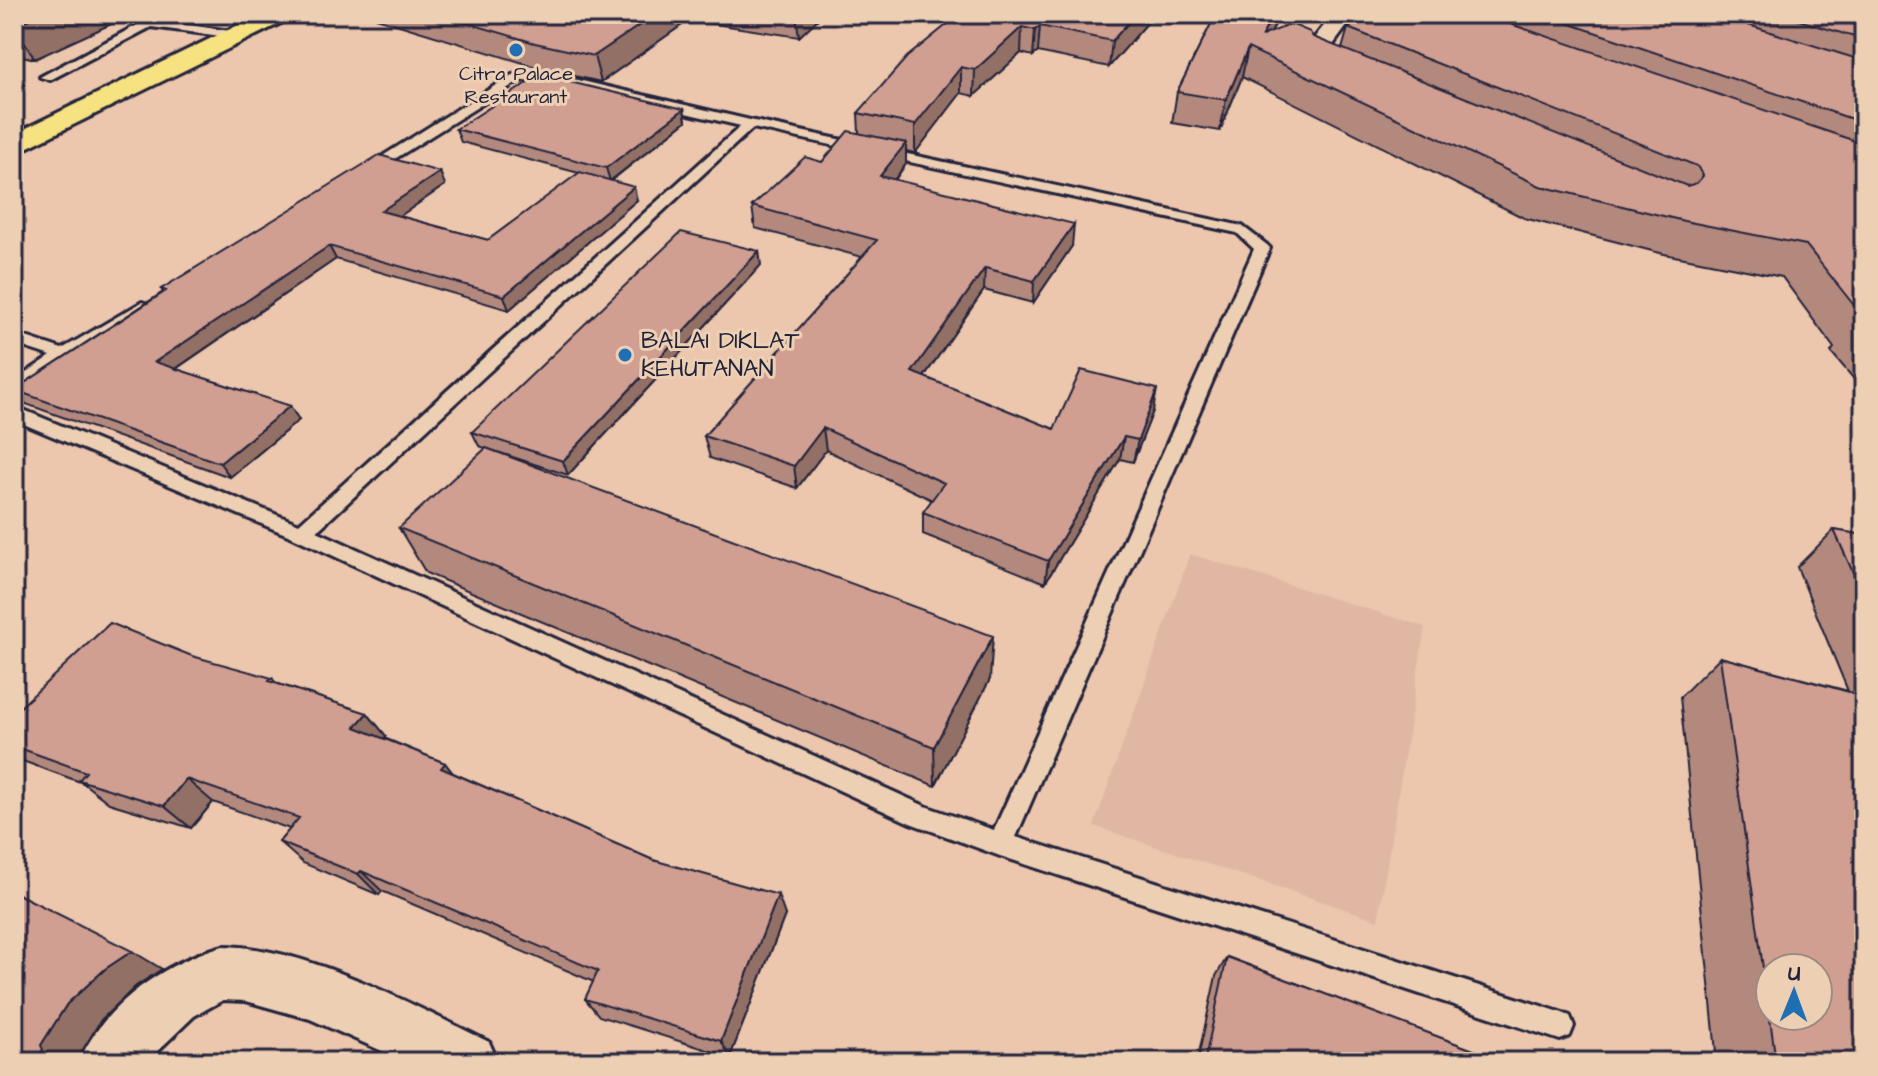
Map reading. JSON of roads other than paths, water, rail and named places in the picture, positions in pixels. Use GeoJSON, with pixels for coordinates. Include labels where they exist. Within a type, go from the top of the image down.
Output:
{"type":"FeatureCollection","features":[{"type":"Feature","properties":{"kind":"highway"},"geometry":{"type":"LineString","coordinates":[[14,145],[280,14]]}},
{"type":"Feature","properties":{"kind":"street"},"geometry":{"type":"LineString","coordinates":[[1345,14],[1313,55],[1325,65],[1368,82]]}},
{"type":"Feature","properties":{"kind":"street"},"geometry":{"type":"LineString","coordinates":[[108,1062],[140,1027],[184,990],[222,973],[257,973],[384,1021],[469,1062]]}},
{"type":"Feature","properties":{"kind":"lane"},"geometry":{"type":"LineString","coordinates":[[46,77],[166,14]]}},
{"type":"Feature","properties":{"kind":"lane"},"geometry":{"type":"LineString","coordinates":[[149,23],[237,35]]}},
{"type":"Feature","properties":{"kind":"lane"},"geometry":{"type":"LineString","coordinates":[[357,176],[516,78],[539,75],[750,124],[1242,230],[1262,248],[1000,844]]}},
{"type":"Feature","properties":{"kind":"lane"},"geometry":{"type":"LineString","coordinates":[[302,533],[750,124]]}},
{"type":"Feature","properties":{"kind":"lane"},"geometry":{"type":"LineString","coordinates":[[14,389],[157,298]]}},
{"type":"Feature","properties":{"kind":"lane"},"geometry":{"type":"LineString","coordinates":[[14,338],[64,355]]}},
{"type":"Feature","properties":{"kind":"lane"},"geometry":{"type":"LineString","coordinates":[[14,412],[36,424],[302,533],[919,815],[1560,1026]]}},
{"type":"Feature","properties":{"kind":"place","name":"Citra Palace Restaurant"},"geometry":{"type":"Point","coordinates":[516,50]}},
{"type":"Feature","properties":{"kind":"place","name":"BALAI DIKLAT KEHUTANAN"},"geometry":{"type":"Point","coordinates":[625,355]}}]}
